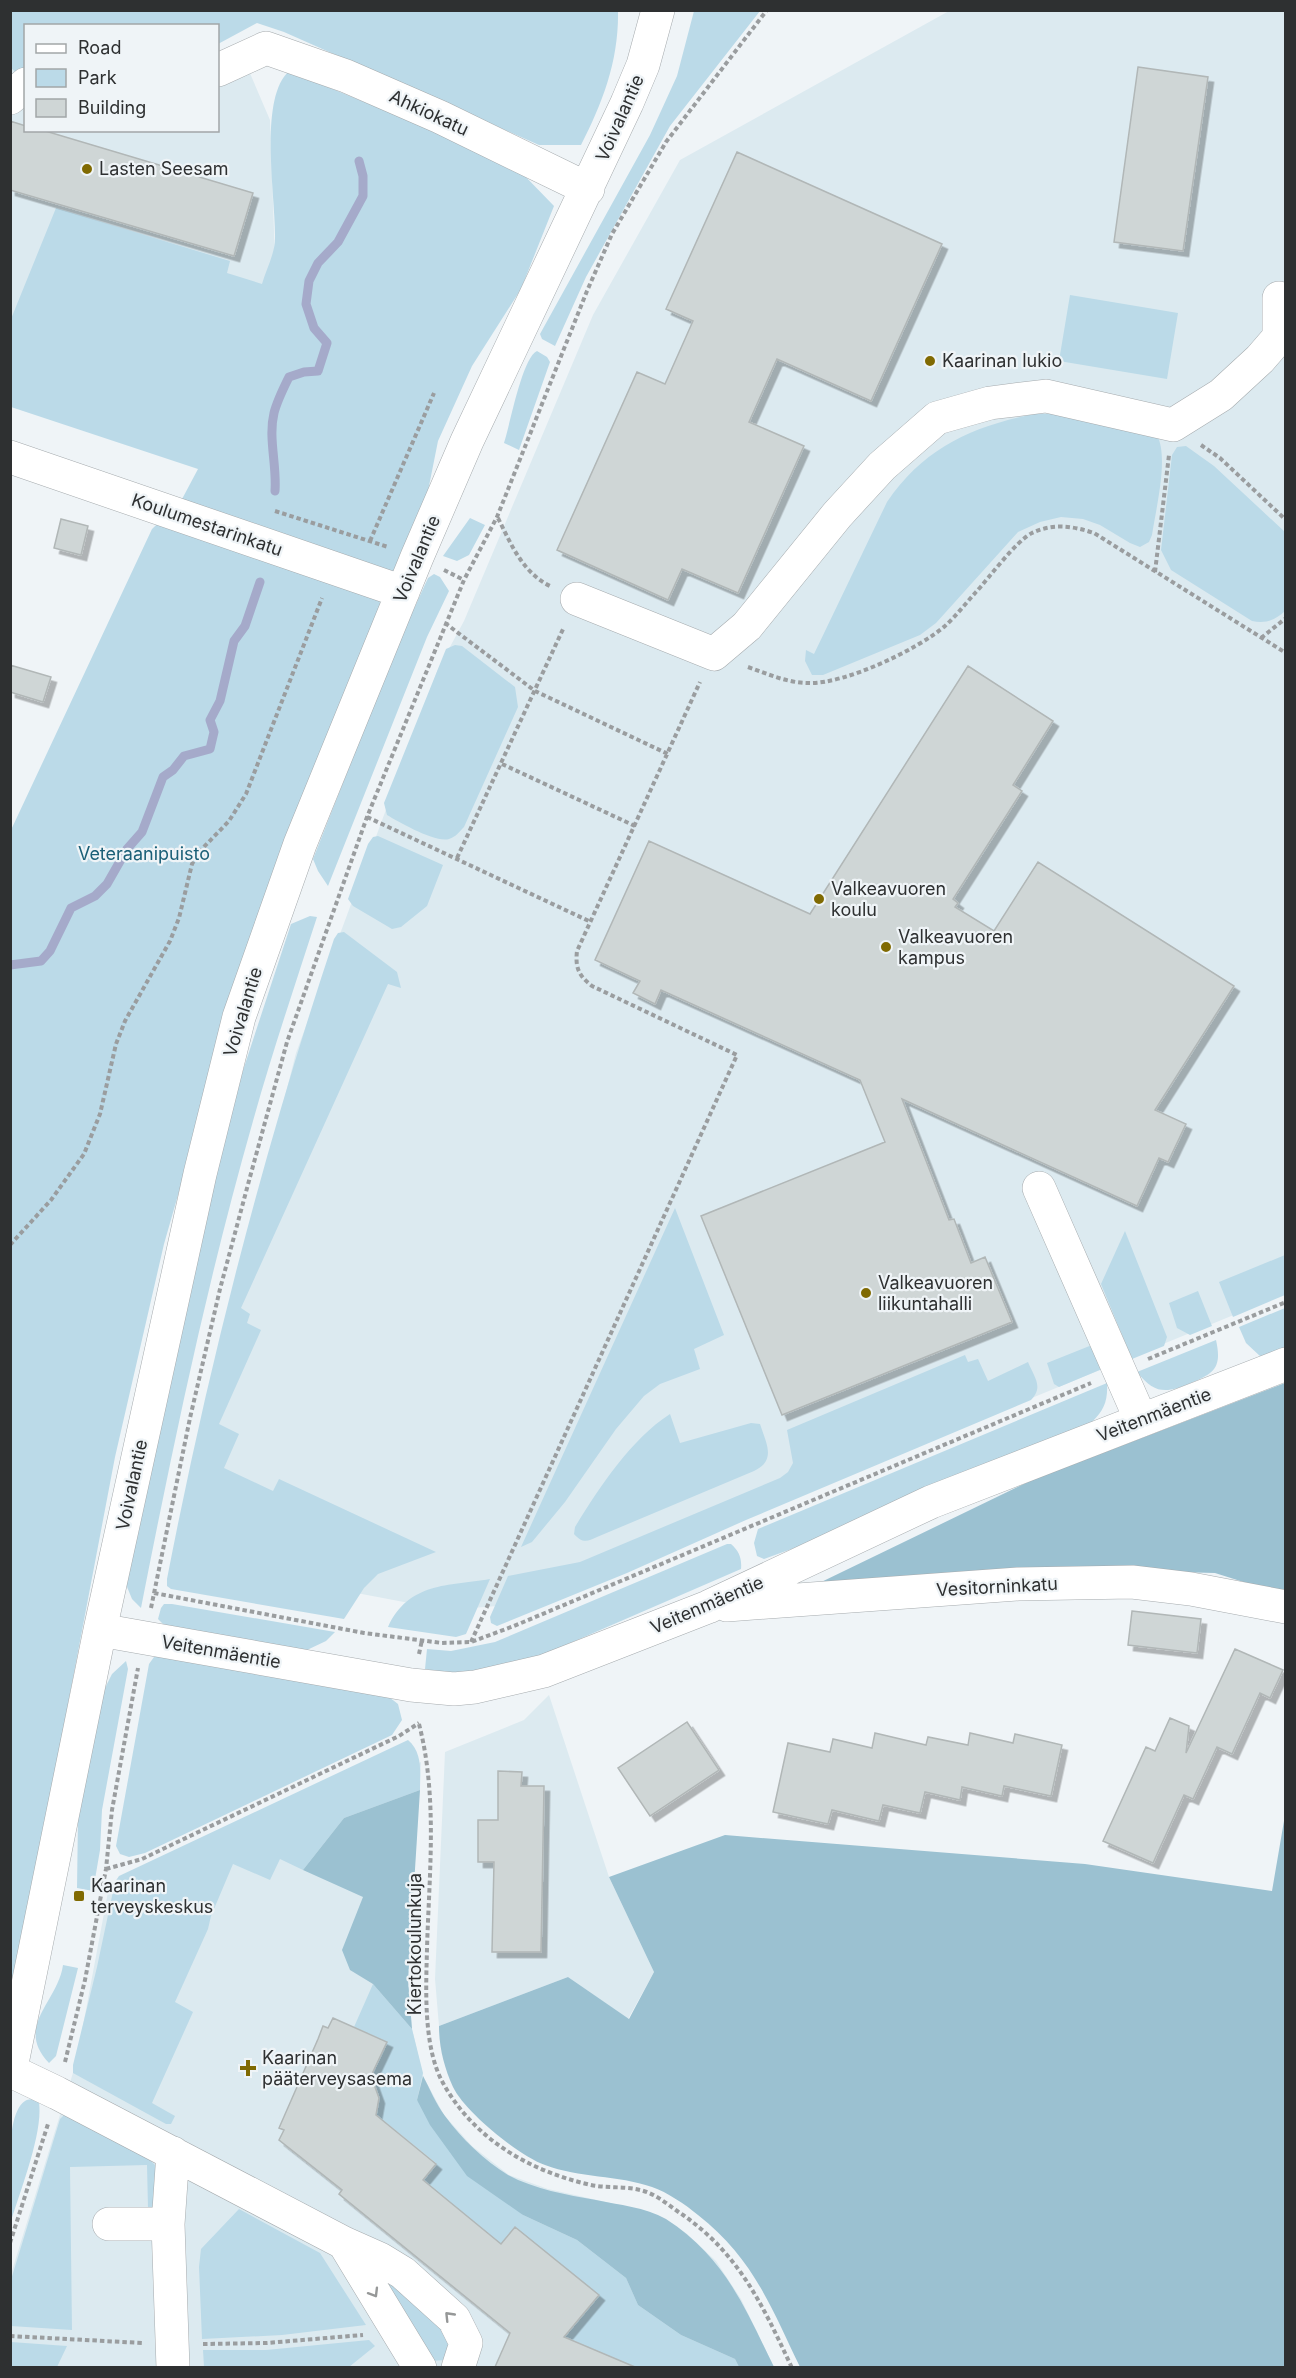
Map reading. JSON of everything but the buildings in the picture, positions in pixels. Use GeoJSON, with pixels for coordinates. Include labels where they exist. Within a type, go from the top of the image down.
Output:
{"type":"FeatureCollection","features":[{"type":"Feature","properties":{"kind":"street","name":"Voivalantie"},"geometry":{"type":"LineString","coordinates":[[11,2072],[100,1630],[200,1174],[239,1017],[300,844],[403,592],[466,441],[588,189],[643,65],[658,10]]}},
{"type":"Feature","properties":{"kind":"street","name":"Ahkiokatu"},"geometry":{"type":"LineString","coordinates":[[219,70],[266,48],[346,76],[440,117],[588,189]]}},
{"type":"Feature","properties":{"kind":"street"},"geometry":{"type":"LineString","coordinates":[[10,98],[24,86]]}},
{"type":"Feature","properties":{"kind":"street"},"geometry":{"type":"LineString","coordinates":[[577,599],[714,654],[747,626],[837,515],[882,466],[937,418],[990,403],[1046,396],[1173,425],[1221,395],[1282,338],[1279,298]]}},
{"type":"Feature","properties":{"kind":"street","name":"Koulumestarinkatu"},"geometry":{"type":"LineString","coordinates":[[10,457],[403,592]]}},
{"type":"Feature","properties":{"kind":"street"},"geometry":{"type":"LineString","coordinates":[[1039,1188],[1141,1420]]}},
{"type":"Feature","properties":{"kind":"street","name":"Veitenmäentie"},"geometry":{"type":"LineString","coordinates":[[100,1630],[411,1685],[454,1689],[475,1687],[544,1671],[708,1607],[931,1502],[1286,1364]]}},
{"type":"Feature","properties":{"kind":"street","name":"Vesitorninkatu"},"geometry":{"type":"LineString","coordinates":[[708,1607],[1018,1584],[1132,1582],[1191,1589],[1286,1607]]}},
{"type":"Feature","properties":{"kind":"street"},"geometry":{"type":"LineString","coordinates":[[11,2072],[57,2093],[344,2243],[380,2259],[403,2273],[454,2319],[466,2343],[458,2367]]}},
{"type":"Feature","properties":{"kind":"street"},"geometry":{"type":"LineString","coordinates":[[173,2153],[168,2224],[173,2367]]}},
{"type":"Feature","properties":{"kind":"street"},"geometry":{"type":"LineString","coordinates":[[109,2224],[168,2224]]}},
{"type":"Feature","properties":{"kind":"street"},"geometry":{"type":"LineString","coordinates":[[344,2243],[420,2367]]}},
{"type":"Feature","properties":{"kind":"path"},"geometry":{"type":"LineString","coordinates":[[10,2243],[36,2167],[85,1980],[106,1869],[111,1810],[144,1638],[195,1397],[220,1289],[287,1042],[367,817],[445,623],[464,580],[497,517],[582,301],[612,234],[666,142],[767,10]]}},
{"type":"Feature","properties":{"kind":"path"},"geometry":{"type":"LineString","coordinates":[[370,542],[434,393]]}},
{"type":"Feature","properties":{"kind":"path"},"geometry":{"type":"LineString","coordinates":[[1155,572],[1173,425],[1220,459],[1286,520]]}},
{"type":"Feature","properties":{"kind":"path"},"geometry":{"type":"LineString","coordinates":[[457,858],[577,599],[536,579],[520,561],[497,517]]}},
{"type":"Feature","properties":{"kind":"path"},"geometry":{"type":"LineString","coordinates":[[471,1642],[737,1054],[592,986],[578,972],[576,962],[577,951],[714,654],[788,681],[809,683],[834,681],[923,643],[946,625],[1030,534],[1051,527],[1074,526],[1094,533],[1286,653]]}},
{"type":"Feature","properties":{"kind":"path"},"geometry":{"type":"LineString","coordinates":[[10,1245],[62,1186],[92,1137],[100,1114],[116,1044],[125,1021],[170,941],[179,918],[192,864],[200,850],[229,821],[246,794],[334,568],[345,534]]}},
{"type":"Feature","properties":{"kind":"path"},"geometry":{"type":"LineString","coordinates":[[1261,638],[1286,618]]}},
{"type":"Feature","properties":{"kind":"path"},"geometry":{"type":"LineString","coordinates":[[445,623],[535,691],[668,754]]}},
{"type":"Feature","properties":{"kind":"path"},"geometry":{"type":"LineString","coordinates":[[502,764],[635,826]]}},
{"type":"Feature","properties":{"kind":"path"},"geometry":{"type":"LineString","coordinates":[[367,817],[591,922]]}},
{"type":"Feature","properties":{"kind":"path"},"geometry":{"type":"LineString","coordinates":[[154,1593],[364,1633],[442,1643],[471,1642],[1286,1302]]}},
{"type":"Feature","properties":{"kind":"path","name":"Kiertokoulunkuja"},"geometry":{"type":"LineString","coordinates":[[419,1724],[427,1754],[431,1790],[426,1988],[432,2050],[442,2081],[463,2113],[493,2143],[516,2158],[565,2179],[594,2186],[648,2193],[692,2221],[717,2243],[748,2280],[792,2367]]}},
{"type":"Feature","properties":{"kind":"path"},"geometry":{"type":"LineString","coordinates":[[106,1869],[142,1859],[399,1736]]}},
{"type":"Feature","properties":{"kind":"shaded area","name":"Valkeavuoren koulu"},"geometry":{"type":"Polygon","coordinates":[[[949,11],[1285,11],[1285,1294],[584,1582],[510,1605],[446,1610],[210,1565],[195,1450],[296,1053],[438,669],[464,621],[593,315],[680,160],[949,11]]]}},
{"type":"Feature","properties":{"kind":"shaded area"},"geometry":{"type":"Polygon","coordinates":[[[219,56],[246,64],[270,120],[276,287],[11,407],[11,69],[16,62],[24,59],[24,132],[219,132],[219,56]]]}},
{"type":"Feature","properties":{"kind":"shaded area"},"geometry":{"type":"Polygon","coordinates":[[[1285,1383],[1285,1595],[1215,1573],[1103,1570],[813,1586],[1030,1481],[1285,1383]]]}},
{"type":"Feature","properties":{"kind":"shaded area"},"geometry":{"type":"Polygon","coordinates":[[[549,1695],[609,1877],[654,1972],[628,2019],[568,1977],[439,2026],[435,1979],[445,1752],[524,1720],[549,1695]]]}},
{"type":"Feature","properties":{"kind":"shaded area","name":"Kaarinan pääterveysasema"},"geometry":{"type":"Polygon","coordinates":[[[421,1762],[408,1980],[412,2029],[423,2076],[444,2115],[472,2146],[509,2175],[548,2189],[646,2211],[663,2218],[686,2233],[716,2261],[741,2299],[774,2367],[11,2368],[11,2274],[76,2063],[108,1892],[421,1762]]]}},
{"type":"Feature","properties":{"kind":"shaded area"},"geometry":{"type":"Polygon","coordinates":[[[420,1790],[408,1980],[412,2029],[373,1984],[350,1970],[342,1950],[363,1897],[303,1870],[344,1818],[420,1790]]]}},
{"type":"Feature","properties":{"kind":"shaded area"},"geometry":{"type":"Polygon","coordinates":[[[1285,1815],[1285,2367],[800,2367],[759,2285],[733,2248],[717,2231],[676,2199],[652,2187],[626,2180],[558,2169],[521,2153],[494,2132],[459,2097],[445,2064],[439,2026],[568,1977],[629,2019],[654,1972],[609,1877],[725,1835],[1085,1864],[1272,1891],[1285,1815]]]}},
{"type":"Feature","properties":{"kind":"shaded area"},"geometry":{"type":"Polygon","coordinates":[[[423,2076],[442,2111],[458,2133],[482,2156],[508,2175],[551,2191],[649,2212],[666,2219],[686,2234],[704,2250],[731,2285],[743,2304],[774,2367],[739,2367],[735,2359],[681,2335],[638,2305],[626,2278],[577,2240],[523,2215],[467,2176],[430,2125],[417,2100],[423,2076]]]}},
{"type":"Feature","properties":{"kind":"green space"},"geometry":{"type":"Polygon","coordinates":[[[618,10],[618,28],[613,63],[603,97],[581,145],[539,145],[284,32],[257,23],[219,43],[219,24],[24,24],[24,71],[18,74],[11,68],[10,11],[618,10]]]}},
{"type":"Feature","properties":{"kind":"green space"},"geometry":{"type":"Polygon","coordinates":[[[694,11],[760,11],[670,126],[586,277],[555,346],[542,339],[540,334],[650,135],[677,76],[694,11]]]}},
{"type":"Feature","properties":{"kind":"green space","name":"Veteraanipuisto"},"geometry":{"type":"Polygon","coordinates":[[[289,71],[495,156],[521,172],[554,206],[521,289],[472,366],[438,441],[425,506],[212,1076],[164,1244],[115,1457],[11,2004],[11,830],[152,529],[181,501],[198,469],[11,407],[11,319],[56,208],[230,261],[227,273],[262,284],[275,244],[271,126],[274,103],[280,85],[289,71]]]}},
{"type":"Feature","properties":{"kind":"green space"},"geometry":{"type":"Polygon","coordinates":[[[1070,295],[1178,313],[1167,379],[1059,361],[1070,295]]]}},
{"type":"Feature","properties":{"kind":"green space"},"geometry":{"type":"Polygon","coordinates":[[[537,351],[547,357],[550,362],[519,450],[504,443],[526,366],[537,351]]]}},
{"type":"Feature","properties":{"kind":"green space"},"geometry":{"type":"Polygon","coordinates":[[[1034,414],[1065,414],[1157,435],[1162,457],[1162,470],[1159,498],[1149,542],[1140,547],[1100,525],[1083,519],[1061,517],[1040,522],[1018,532],[936,623],[920,635],[823,675],[812,675],[805,661],[806,650],[814,654],[887,502],[901,483],[933,454],[970,433],[1034,414]]]}},
{"type":"Feature","properties":{"kind":"green space"},"geometry":{"type":"Polygon","coordinates":[[[1186,446],[1214,466],[1285,532],[1285,611],[1274,619],[1266,622],[1252,621],[1171,570],[1161,550],[1172,455],[1177,447],[1186,446]]]}},
{"type":"Feature","properties":{"kind":"green space"},"geometry":{"type":"Polygon","coordinates":[[[470,518],[485,525],[469,555],[457,561],[443,556],[470,518]]]}},
{"type":"Feature","properties":{"kind":"green space"},"geometry":{"type":"Polygon","coordinates":[[[434,574],[440,577],[449,591],[427,637],[328,886],[313,859],[397,646],[428,578],[434,574]]]}},
{"type":"Feature","properties":{"kind":"green space"},"geometry":{"type":"Polygon","coordinates":[[[455,645],[462,646],[515,687],[518,707],[464,827],[454,837],[443,839],[417,831],[387,815],[384,803],[446,649],[455,645]]]}},
{"type":"Feature","properties":{"kind":"green space"},"geometry":{"type":"Polygon","coordinates":[[[378,836],[443,865],[427,906],[401,927],[392,929],[353,906],[348,899],[368,844],[373,837],[378,836]]]}},
{"type":"Feature","properties":{"kind":"green space"},"geometry":{"type":"Polygon","coordinates":[[[310,916],[317,917],[260,1096],[206,1303],[178,1425],[141,1608],[132,1599],[125,1582],[231,1107],[291,924],[310,916]]]}},
{"type":"Feature","properties":{"kind":"green space"},"geometry":{"type":"Polygon","coordinates":[[[344,932],[397,972],[401,988],[388,984],[241,1308],[250,1314],[247,1323],[261,1330],[219,1424],[239,1434],[224,1468],[273,1491],[279,1479],[436,1552],[378,1574],[364,1588],[344,1619],[171,1589],[167,1586],[167,1579],[201,1417],[261,1177],[334,939],[338,933],[344,932]]]}},
{"type":"Feature","properties":{"kind":"green space"},"geometry":{"type":"Polygon","coordinates":[[[675,1208],[724,1335],[694,1349],[700,1369],[660,1384],[644,1396],[616,1429],[565,1502],[532,1542],[521,1547],[675,1208]]]}},
{"type":"Feature","properties":{"kind":"green space"},"geometry":{"type":"Polygon","coordinates":[[[1125,1231],[1167,1337],[1164,1346],[1132,1359],[1101,1284],[1125,1231]]]}},
{"type":"Feature","properties":{"kind":"green space"},"geometry":{"type":"Polygon","coordinates":[[[1285,1255],[1285,1295],[1233,1317],[1219,1282],[1285,1255]]]}},
{"type":"Feature","properties":{"kind":"green space"},"geometry":{"type":"Polygon","coordinates":[[[1198,1291],[1212,1326],[1190,1335],[1177,1328],[1169,1303],[1198,1291]]]}},
{"type":"Feature","properties":{"kind":"green space"},"geometry":{"type":"Polygon","coordinates":[[[1285,1308],[1285,1348],[1261,1357],[1246,1343],[1239,1327],[1285,1308]]]}},
{"type":"Feature","properties":{"kind":"green space"},"geometry":{"type":"Polygon","coordinates":[[[1216,1340],[1218,1357],[1215,1368],[1206,1376],[1191,1383],[1175,1389],[1162,1390],[1150,1385],[1137,1372],[1216,1340]]]}},
{"type":"Feature","properties":{"kind":"green space"},"geometry":{"type":"Polygon","coordinates":[[[1092,1345],[1102,1369],[1059,1387],[1054,1384],[1047,1363],[1092,1345]]]}},
{"type":"Feature","properties":{"kind":"green space"},"geometry":{"type":"Polygon","coordinates":[[[965,1355],[968,1362],[978,1359],[988,1381],[1028,1362],[1037,1382],[1035,1395],[1031,1400],[746,1520],[627,1573],[497,1626],[491,1623],[490,1617],[508,1576],[580,1562],[780,1478],[788,1472],[793,1463],[787,1430],[965,1355]]]}},
{"type":"Feature","properties":{"kind":"green space"},"geometry":{"type":"Polygon","coordinates":[[[1107,1383],[1104,1405],[1092,1422],[819,1539],[764,1559],[757,1556],[754,1543],[758,1529],[1107,1383]]]}},
{"type":"Feature","properties":{"kind":"green space"},"geometry":{"type":"Polygon","coordinates":[[[670,1414],[680,1443],[751,1423],[760,1424],[767,1444],[768,1456],[761,1467],[754,1471],[593,1539],[585,1541],[580,1539],[574,1534],[575,1527],[594,1496],[629,1450],[670,1414]]]}},
{"type":"Feature","properties":{"kind":"green space"},"geometry":{"type":"Polygon","coordinates":[[[731,1544],[738,1552],[741,1569],[531,1660],[462,1675],[425,1669],[427,1649],[451,1651],[495,1642],[731,1544]]]}},
{"type":"Feature","properties":{"kind":"green space"},"geometry":{"type":"Polygon","coordinates":[[[490,1579],[466,1634],[456,1637],[388,1627],[397,1612],[418,1594],[445,1585],[490,1579]]]}},
{"type":"Feature","properties":{"kind":"green space"},"geometry":{"type":"Polygon","coordinates":[[[164,1604],[335,1632],[326,1641],[307,1650],[164,1625],[158,1619],[164,1604]]]}},
{"type":"Feature","properties":{"kind":"green space"},"geometry":{"type":"Polygon","coordinates":[[[164,1654],[389,1697],[398,1704],[402,1720],[392,1735],[145,1853],[129,1857],[120,1854],[116,1846],[149,1664],[154,1657],[164,1654]]]}},
{"type":"Feature","properties":{"kind":"green space"},"geometry":{"type":"Polygon","coordinates":[[[126,1661],[128,1669],[102,1810],[100,1850],[93,1891],[77,1888],[78,1818],[104,1690],[112,1674],[126,1661]]]}},
{"type":"Feature","properties":{"kind":"green space"},"geometry":{"type":"Polygon","coordinates":[[[408,1740],[418,1757],[420,1790],[344,1818],[303,1870],[280,1859],[270,1880],[233,1864],[211,1916],[208,1929],[175,2002],[193,2012],[152,2103],[175,2116],[171,2124],[166,2124],[73,2073],[115,1882],[119,1876],[408,1740]]]}},
{"type":"Feature","properties":{"kind":"green space"},"geometry":{"type":"Polygon","coordinates":[[[63,1965],[78,1968],[56,2056],[49,2063],[39,2050],[36,2037],[37,2025],[60,1978],[63,1965]]]}},
{"type":"Feature","properties":{"kind":"green space"},"geometry":{"type":"Polygon","coordinates":[[[373,1984],[412,2029],[423,2073],[417,2100],[523,2215],[577,2240],[626,2278],[638,2305],[681,2335],[735,2359],[739,2367],[631,2367],[562,2341],[569,2326],[598,2294],[515,2227],[501,2244],[423,2180],[436,2163],[384,2121],[373,2120],[379,2098],[371,2076],[387,2042],[354,2027],[373,1984]]]}},
{"type":"Feature","properties":{"kind":"green space"},"geometry":{"type":"Polygon","coordinates":[[[38,2098],[40,2110],[35,2141],[11,2221],[10,2157],[14,2122],[18,2109],[25,2101],[38,2098]]]}},
{"type":"Feature","properties":{"kind":"green space"},"geometry":{"type":"Polygon","coordinates":[[[64,2115],[145,2155],[155,2165],[156,2205],[152,2209],[148,2208],[147,2165],[70,2167],[72,2330],[11,2326],[10,2283],[60,2119],[64,2115]]]}},
{"type":"Feature","properties":{"kind":"green space"},"geometry":{"type":"Polygon","coordinates":[[[239,2209],[320,2253],[366,2325],[282,2335],[202,2339],[199,2267],[201,2249],[239,2209]]]}},
{"type":"Feature","properties":{"kind":"green space"},"geometry":{"type":"Polygon","coordinates":[[[384,2275],[443,2325],[449,2346],[445,2360],[432,2361],[381,2277],[384,2275]]]}},
{"type":"Feature","properties":{"kind":"green space"},"geometry":{"type":"Polygon","coordinates":[[[369,2340],[375,2346],[349,2367],[204,2367],[203,2350],[266,2350],[369,2340]]]}},
{"type":"Feature","properties":{"kind":"green space"},"geometry":{"type":"Polygon","coordinates":[[[10,2342],[67,2346],[57,2367],[11,2367],[10,2342]]]}},
{"type":"Feature","properties":{"kind":"waterway"},"geometry":{"type":"LineString","coordinates":[[275,491],[272,432],[274,413],[289,377],[304,372],[318,371],[327,343],[314,328],[306,304],[309,281],[318,263],[338,242],[363,196],[363,176],[359,161]]}},
{"type":"Feature","properties":{"kind":"waterway"},"geometry":{"type":"LineString","coordinates":[[10,965],[41,961],[50,951],[71,908],[95,896],[107,884],[127,849],[142,832],[163,777],[173,770],[184,756],[210,749],[214,732],[210,720],[220,701],[234,641],[245,626],[260,582]]}},
{"type":"Feature","properties":{"kind":"place","name":"Lasten Seesam"},"geometry":{"type":"Point","coordinates":[87,169]}},
{"type":"Feature","properties":{"kind":"place","name":"Kaarinan lukio"},"geometry":{"type":"Point","coordinates":[930,361]}},
{"type":"Feature","properties":{"kind":"place","name":"Valkeavuoren koulu"},"geometry":{"type":"Point","coordinates":[819,899]}},
{"type":"Feature","properties":{"kind":"place","name":"Valkeavuoren kampus"},"geometry":{"type":"Point","coordinates":[886,947]}},
{"type":"Feature","properties":{"kind":"place","name":"Valkeavuoren liikuntahalli"},"geometry":{"type":"Point","coordinates":[866,1293]}},
{"type":"Feature","properties":{"kind":"place","name":"Kaarinan terveyskeskus"},"geometry":{"type":"Point","coordinates":[79,1896]}},
{"type":"Feature","properties":{"kind":"place","name":"Kaarinan pääterveysasema"},"geometry":{"type":"Point","coordinates":[248,2068]}}]}
